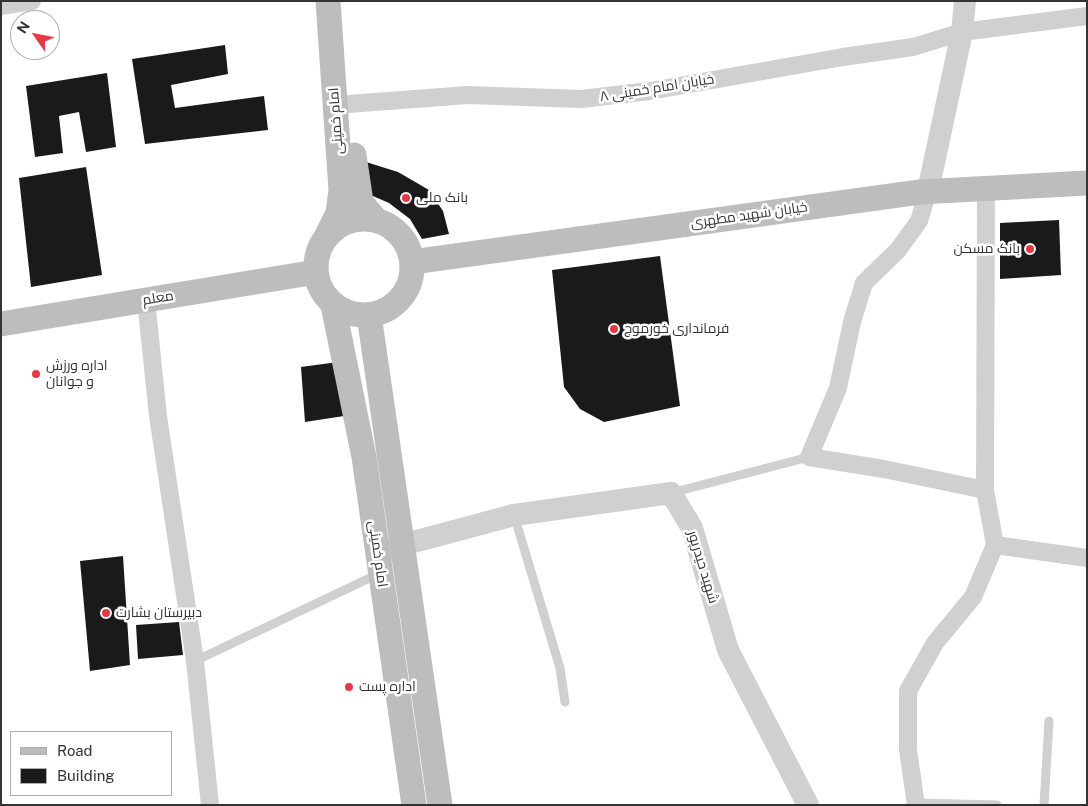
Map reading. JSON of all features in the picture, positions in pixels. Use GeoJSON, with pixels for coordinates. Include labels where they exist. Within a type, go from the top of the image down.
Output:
{"type":"FeatureCollection","features":[{"type":"Feature","properties":{"kind":"main road","name":"امام خمینی"},"geometry":{"type":"LineString","coordinates":[[326,237],[338,213],[341,190],[328,1]]}},
{"type":"Feature","properties":{"kind":"main road","name":"امام خمینی"},"geometry":{"type":"LineString","coordinates":[[340,1],[348,104],[361,202],[377,221]]}},
{"type":"Feature","properties":{"kind":"main road","name":"خیابان شهید مطهری"},"geometry":{"type":"LineString","coordinates":[[412,262],[928,191],[1087,183]]}},
{"type":"Feature","properties":{"kind":"main road"},"geometry":{"type":"LineString","coordinates":[[359,219],[377,221],[394,229],[406,244],[412,262],[410,281],[401,297],[387,310],[369,315],[350,314],[333,305],[321,290],[316,272],[317,254],[326,237],[340,225],[359,219]]}},
{"type":"Feature","properties":{"kind":"main road","name":"معلم"},"geometry":{"type":"LineString","coordinates":[[1,324],[316,272]]}},
{"type":"Feature","properties":{"kind":"main road","name":"امام خمینی"},"geometry":{"type":"LineString","coordinates":[[333,305],[364,457],[414,805]]}},
{"type":"Feature","properties":{"kind":"main road","name":"امام خمینی"},"geometry":{"type":"LineString","coordinates":[[369,315],[440,805]]}},
{"type":"Feature","properties":{"kind":"street"},"geometry":{"type":"LineString","coordinates":[[966,1],[962,32],[928,191],[919,221],[898,250],[864,283],[852,322],[838,388],[809,457],[884,469],[985,490]]}},
{"type":"Feature","properties":{"kind":"street","name":"خیابان امام خمینی ۸"},"geometry":{"type":"LineString","coordinates":[[348,104],[468,95],[581,99],[650,91],[843,57],[913,47],[962,32],[1087,16]]}},
{"type":"Feature","properties":{"kind":"street"},"geometry":{"type":"LineString","coordinates":[[916,804],[908,750],[908,691],[936,643],[973,597],[995,545],[985,490],[986,188]]}},
{"type":"Feature","properties":{"kind":"street"},"geometry":{"type":"LineString","coordinates":[[146,300],[158,416],[195,660],[210,805]]}},
{"type":"Feature","properties":{"kind":"street"},"geometry":{"type":"LineString","coordinates":[[379,563],[402,545],[514,515],[671,493]]}},
{"type":"Feature","properties":{"kind":"street","name":"شهید حیدرپور"},"geometry":{"type":"LineString","coordinates":[[671,493],[692,528],[728,650],[808,805]]}},
{"type":"Feature","properties":{"kind":"street"},"geometry":{"type":"LineString","coordinates":[[995,545],[1087,558]]}},
{"type":"Feature","properties":{"kind":"lane"},"geometry":{"type":"LineString","coordinates":[[671,493],[809,457]]}},
{"type":"Feature","properties":{"kind":"lane"},"geometry":{"type":"LineString","coordinates":[[514,515],[560,668],[566,702]]}},
{"type":"Feature","properties":{"kind":"lane"},"geometry":{"type":"LineString","coordinates":[[195,660],[379,563]]}},
{"type":"Feature","properties":{"kind":"lane"},"geometry":{"type":"LineString","coordinates":[[1044,805],[1049,721]]}},
{"type":"Feature","properties":{"kind":"lane"},"geometry":{"type":"LineString","coordinates":[[916,804],[997,805]]}},
{"type":"Feature","properties":{"kind":"building"},"geometry":{"type":"Polygon","coordinates":[[[225,45],[228,74],[171,85],[175,108],[264,96],[268,130],[145,144],[132,59],[225,45]]]}},
{"type":"Feature","properties":{"kind":"building"},"geometry":{"type":"Polygon","coordinates":[[[107,73],[116,147],[86,152],[79,112],[59,116],[63,153],[35,157],[26,86],[107,73]]]}},
{"type":"Feature","properties":{"kind":"building","name":"بانک ملی"},"geometry":{"type":"Polygon","coordinates":[[[366,162],[398,172],[429,190],[443,211],[449,234],[422,239],[410,219],[389,203],[366,193],[366,162]]]}},
{"type":"Feature","properties":{"kind":"building"},"geometry":{"type":"Polygon","coordinates":[[[86,167],[102,275],[31,287],[19,178],[86,167]]]}},
{"type":"Feature","properties":{"kind":"building","name":"بانک مسکن"},"geometry":{"type":"Polygon","coordinates":[[[1059,220],[1061,275],[1000,279],[1000,223],[1059,220]]]}},
{"type":"Feature","properties":{"kind":"building","name":"فرمانداری خورموج"},"geometry":{"type":"Polygon","coordinates":[[[660,256],[680,406],[604,422],[580,409],[564,387],[552,270],[660,256]]]}},
{"type":"Feature","properties":{"kind":"building"},"geometry":{"type":"Polygon","coordinates":[[[338,362],[344,416],[305,422],[301,367],[338,362]]]}},
{"type":"Feature","properties":{"kind":"building","name":"دبیرستان بشارت"},"geometry":{"type":"Polygon","coordinates":[[[123,556],[130,665],[90,671],[80,561],[123,556]]]}},
{"type":"Feature","properties":{"kind":"building"},"geometry":{"type":"Polygon","coordinates":[[[179,622],[183,655],[138,659],[136,625],[179,622]]]}},
{"type":"Feature","properties":{"kind":"place","name":"بانک ملی"},"geometry":{"type":"Point","coordinates":[406,198]}},
{"type":"Feature","properties":{"kind":"place","name":"بانک مسکن"},"geometry":{"type":"Point","coordinates":[1030,249]}},
{"type":"Feature","properties":{"kind":"place","name":"فرمانداری خورموج"},"geometry":{"type":"Point","coordinates":[614,329]}},
{"type":"Feature","properties":{"kind":"place","name":"اداره ورزش و جوانان"},"geometry":{"type":"Point","coordinates":[36,374]}},
{"type":"Feature","properties":{"kind":"place","name":"دبیرستان بشارت"},"geometry":{"type":"Point","coordinates":[106,613]}},
{"type":"Feature","properties":{"kind":"place","name":"اداره پست"},"geometry":{"type":"Point","coordinates":[349,687]}}]}
